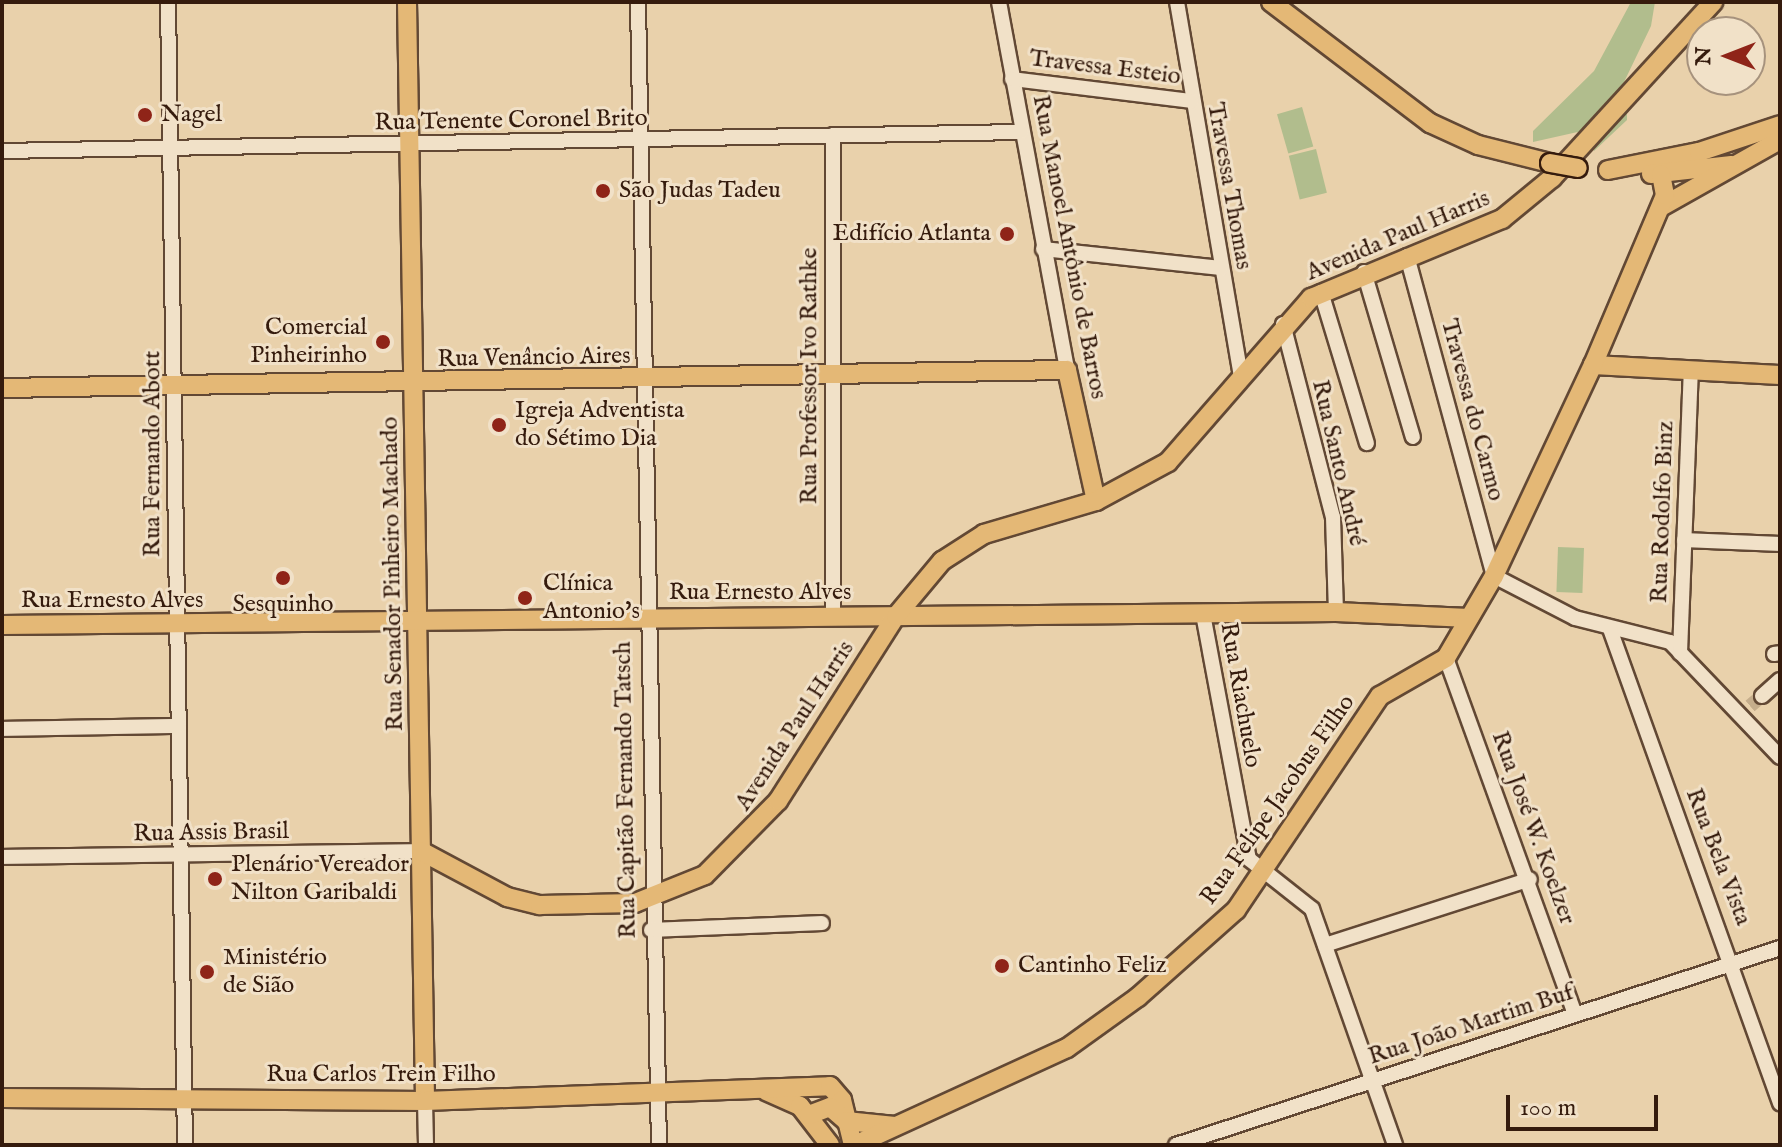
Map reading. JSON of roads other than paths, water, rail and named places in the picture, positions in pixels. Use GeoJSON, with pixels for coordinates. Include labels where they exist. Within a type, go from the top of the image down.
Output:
{"type":"FeatureCollection","features":[{"type":"Feature","properties":{"kind":"main road","name":"Rua Senador Pinheiro Machado"},"geometry":{"type":"LineString","coordinates":[[407,2],[425,1101]]}},
{"type":"Feature","properties":{"kind":"main road"},"geometry":{"type":"LineString","coordinates":[[1271,2],[1430,123],[1533,160],[1575,160],[1608,170],[1661,174],[1731,165]]}},
{"type":"Feature","properties":{"kind":"main road"},"geometry":{"type":"LineString","coordinates":[[1575,160],[1713,2]]}},
{"type":"Feature","properties":{"kind":"main road"},"geometry":{"type":"LineString","coordinates":[[1608,170],[1775,132]]}},
{"type":"Feature","properties":{"kind":"main road"},"geometry":{"type":"LineString","coordinates":[[1653,214],[1731,165],[1775,132]]}},
{"type":"Feature","properties":{"kind":"main road"},"geometry":{"type":"LineString","coordinates":[[1446,658],[1494,576],[1593,365],[1653,214],[1665,195],[1696,171],[1775,132]]}},
{"type":"Feature","properties":{"kind":"main road","name":"Avenida Paul Harris"},"geometry":{"type":"LineString","coordinates":[[421,851],[507,897],[540,905],[651,899],[705,875],[757,829],[896,616],[959,548],[1096,501],[1179,454],[1283,324],[1321,292],[1364,272],[1490,226],[1575,160]]}},
{"type":"Feature","properties":{"kind":"main road"},"geometry":{"type":"LineString","coordinates":[[1661,174],[1665,195]]}},
{"type":"Feature","properties":{"kind":"main road"},"geometry":{"type":"LineString","coordinates":[[1593,365],[1691,373],[1780,375]]}},
{"type":"Feature","properties":{"kind":"main road","name":"Rua Venâncio Aires"},"geometry":{"type":"LineString","coordinates":[[2,388],[413,385],[830,373],[1067,370]]}},
{"type":"Feature","properties":{"kind":"main road","name":"Rua Manoel Antônio de Barros"},"geometry":{"type":"LineString","coordinates":[[1067,370],[1096,501]]}},
{"type":"Feature","properties":{"kind":"main road","name":"Rua Ernesto Alves"},"geometry":{"type":"LineString","coordinates":[[2,625],[176,626],[644,617],[1336,612],[1469,618]]}},
{"type":"Feature","properties":{"kind":"main road","name":"Rua Felipe Jacobus Filho"},"geometry":{"type":"LineString","coordinates":[[854,1145],[901,1126],[1105,1023],[1219,927],[1261,874],[1380,696],[1446,658]]}},
{"type":"Feature","properties":{"kind":"main road","name":"Rua Carlos Trein Filho"},"geometry":{"type":"LineString","coordinates":[[2,1098],[425,1101],[830,1086],[846,1121]]}},
{"type":"Feature","properties":{"kind":"main road"},"geometry":{"type":"LineString","coordinates":[[759,1088],[809,1115],[830,1145]]}},
{"type":"Feature","properties":{"kind":"main road"},"geometry":{"type":"LineString","coordinates":[[809,1115],[830,1107],[846,1121],[854,1145]]}},
{"type":"Feature","properties":{"kind":"main road"},"geometry":{"type":"LineString","coordinates":[[846,1121],[901,1126]]}},
{"type":"Feature","properties":{"kind":"street","name":"Rua Fernando Abott"},"geometry":{"type":"LineString","coordinates":[[168,2],[185,1145]]}},
{"type":"Feature","properties":{"kind":"street","name":"Rua Capitão Fernando Tatsch"},"geometry":{"type":"LineString","coordinates":[[638,2],[636,141],[644,617],[659,1145]]}},
{"type":"Feature","properties":{"kind":"street","name":"Rua Manoel Antônio de Barros"},"geometry":{"type":"LineString","coordinates":[[999,2],[1067,370]]}},
{"type":"Feature","properties":{"kind":"street","name":"Travessa Thomas"},"geometry":{"type":"LineString","coordinates":[[1177,2],[1241,378]]}},
{"type":"Feature","properties":{"kind":"street","name":"Travessa Esteio"},"geometry":{"type":"LineString","coordinates":[[1012,79],[1192,101]]}},
{"type":"Feature","properties":{"kind":"street","name":"Rua Tenente Coronel Brito"},"geometry":{"type":"LineString","coordinates":[[2,151],[1022,132]]}},
{"type":"Feature","properties":{"kind":"street","name":"Rua Professor Ivo Rathke"},"geometry":{"type":"LineString","coordinates":[[833,135],[830,373],[833,617]]}},
{"type":"Feature","properties":{"kind":"street"},"geometry":{"type":"LineString","coordinates":[[1043,249],[1221,268]]}},
{"type":"Feature","properties":{"kind":"street","name":"Travessa do Carmo"},"geometry":{"type":"LineString","coordinates":[[1407,256],[1494,576]]}},
{"type":"Feature","properties":{"kind":"street"},"geometry":{"type":"LineString","coordinates":[[1364,272],[1413,437]]}},
{"type":"Feature","properties":{"kind":"street"},"geometry":{"type":"LineString","coordinates":[[1321,292],[1367,443]]}},
{"type":"Feature","properties":{"kind":"street","name":"Rua Santo André"},"geometry":{"type":"LineString","coordinates":[[1283,324],[1333,517],[1336,612]]}},
{"type":"Feature","properties":{"kind":"street","name":"Rua Rodolfo Binz"},"geometry":{"type":"LineString","coordinates":[[1680,653],[1691,373]]}},
{"type":"Feature","properties":{"kind":"street"},"geometry":{"type":"LineString","coordinates":[[1684,540],[1780,544]]}},
{"type":"Feature","properties":{"kind":"street"},"geometry":{"type":"LineString","coordinates":[[1494,576],[1610,629],[1659,636],[1751,706],[1780,757]]}},
{"type":"Feature","properties":{"kind":"street","name":"Rua Riachuelo"},"geometry":{"type":"LineString","coordinates":[[1203,614],[1245,847],[1261,874]]}},
{"type":"Feature","properties":{"kind":"street","name":"Rua Bela Vista"},"geometry":{"type":"LineString","coordinates":[[1610,629],[1735,963],[1780,1103]]}},
{"type":"Feature","properties":{"kind":"street","name":"Rua José W. Koelzer"},"geometry":{"type":"LineString","coordinates":[[1446,658],[1530,879],[1575,1014]]}},
{"type":"Feature","properties":{"kind":"street"},"geometry":{"type":"LineString","coordinates":[[1751,706],[1780,680]]}},
{"type":"Feature","properties":{"kind":"street"},"geometry":{"type":"LineString","coordinates":[[2,729],[179,726]]}},
{"type":"Feature","properties":{"kind":"street","name":"Rua Assis Brasil"},"geometry":{"type":"LineString","coordinates":[[2,857],[421,851]]}},
{"type":"Feature","properties":{"kind":"street"},"geometry":{"type":"LineString","coordinates":[[1261,874],[1310,906],[1395,1145]]}},
{"type":"Feature","properties":{"kind":"street"},"geometry":{"type":"LineString","coordinates":[[1325,945],[1530,879]]}},
{"type":"Feature","properties":{"kind":"street"},"geometry":{"type":"LineString","coordinates":[[651,930],[822,923]]}},
{"type":"Feature","properties":{"kind":"street","name":"Rua João Martim Buf"},"geometry":{"type":"LineString","coordinates":[[1176,1145],[1780,948]]}},
{"type":"Feature","properties":{"kind":"street","name":"Rua Senador Pinheiro Machado"},"geometry":{"type":"LineString","coordinates":[[425,1101],[426,1145]]}},
{"type":"Feature","properties":{"kind":"tunnel"},"geometry":{"type":"LineString","coordinates":[[1750,706],[1762,696]]}},
{"type":"Feature","properties":{"kind":"place","name":"Nagel"},"geometry":{"type":"Point","coordinates":[145,115]}},
{"type":"Feature","properties":{"kind":"place","name":"São Judas Tadeu"},"geometry":{"type":"Point","coordinates":[603,191]}},
{"type":"Feature","properties":{"kind":"place","name":"Edifício Atlanta"},"geometry":{"type":"Point","coordinates":[1007,234]}},
{"type":"Feature","properties":{"kind":"place","name":"Comercial Pinheirinho"},"geometry":{"type":"Point","coordinates":[383,342]}},
{"type":"Feature","properties":{"kind":"place","name":"Igreja Adventista do Sétimo Dia"},"geometry":{"type":"Point","coordinates":[499,425]}},
{"type":"Feature","properties":{"kind":"place","name":"Sesquinho"},"geometry":{"type":"Point","coordinates":[283,578]}},
{"type":"Feature","properties":{"kind":"place","name":"Clínica Antonio's"},"geometry":{"type":"Point","coordinates":[525,598]}},
{"type":"Feature","properties":{"kind":"place","name":"Plenário Vereador Nilton Garibaldi"},"geometry":{"type":"Point","coordinates":[215,879]}},
{"type":"Feature","properties":{"kind":"place","name":"Cantinho Feliz"},"geometry":{"type":"Point","coordinates":[1002,966]}},
{"type":"Feature","properties":{"kind":"place","name":"Ministério de Sião"},"geometry":{"type":"Point","coordinates":[207,972]}}]}
